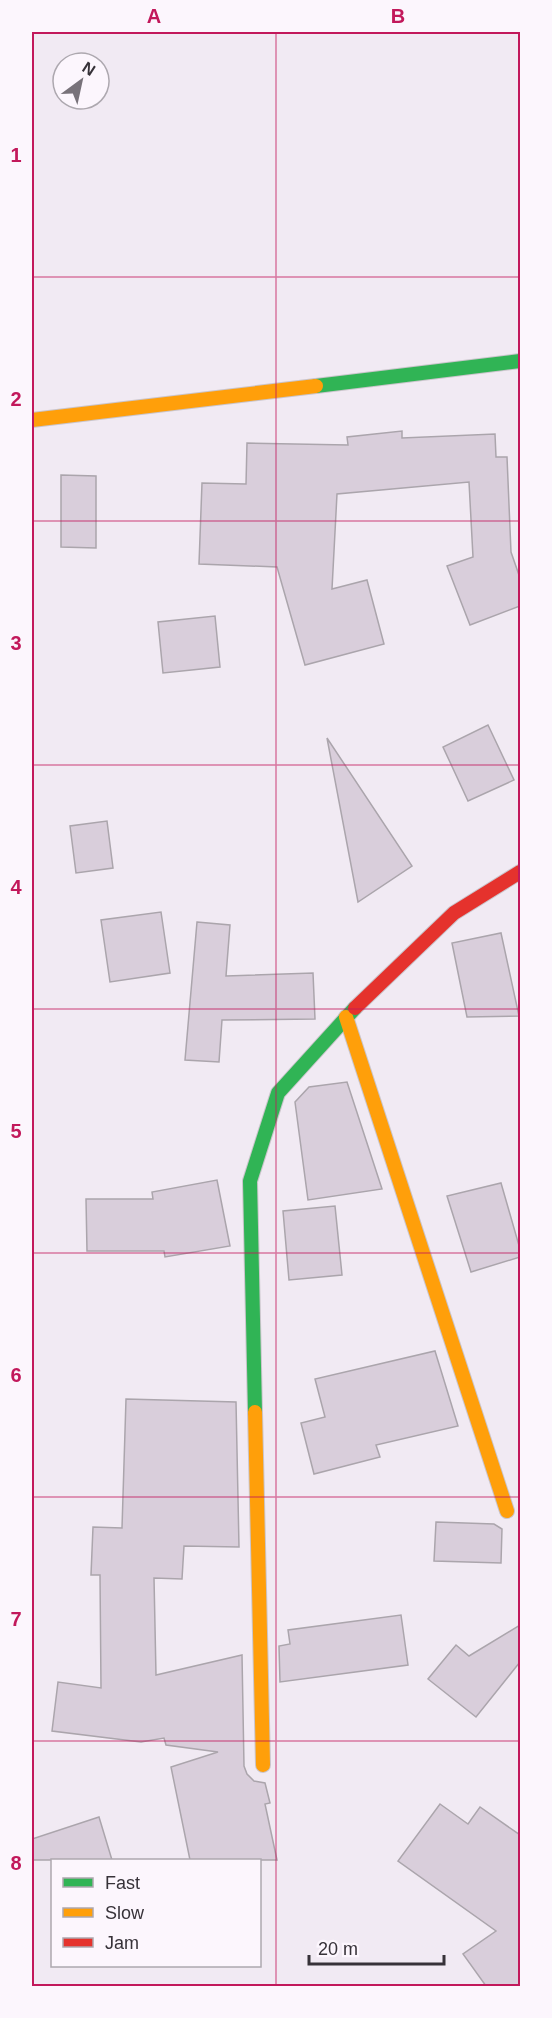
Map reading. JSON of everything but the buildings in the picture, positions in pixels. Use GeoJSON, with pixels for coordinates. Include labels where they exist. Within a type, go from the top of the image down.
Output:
{"type":"FeatureCollection","features":[{"type":"Feature","properties":{"kind":"street"},"geometry":{"type":"LineString","coordinates":[[32,420],[520,361]]}},
{"type":"Feature","properties":{"kind":"street"},"geometry":{"type":"LineString","coordinates":[[263,1764],[250,1180],[278,1093],[346,1017],[453,913],[520,872]]}},
{"type":"Feature","properties":{"kind":"street"},"geometry":{"type":"LineString","coordinates":[[346,1017],[507,1511]]}},
{"type":"Feature","properties":{"kind":"traffic: fast"},"geometry":{"type":"LineString","coordinates":[[316,386],[520,361]]}},
{"type":"Feature","properties":{"kind":"traffic: fast"},"geometry":{"type":"LineString","coordinates":[[255,1412],[250,1181],[278,1093],[355,1008]]}},
{"type":"Feature","properties":{"kind":"traffic: slow"},"geometry":{"type":"LineString","coordinates":[[32,420],[316,386]]}},
{"type":"Feature","properties":{"kind":"traffic: slow"},"geometry":{"type":"LineString","coordinates":[[346,1017],[507,1511]]}},
{"type":"Feature","properties":{"kind":"traffic: slow"},"geometry":{"type":"LineString","coordinates":[[255,1412],[263,1765]]}},
{"type":"Feature","properties":{"kind":"traffic: jam"},"geometry":{"type":"LineString","coordinates":[[355,1008],[454,913],[520,872]]}}]}
